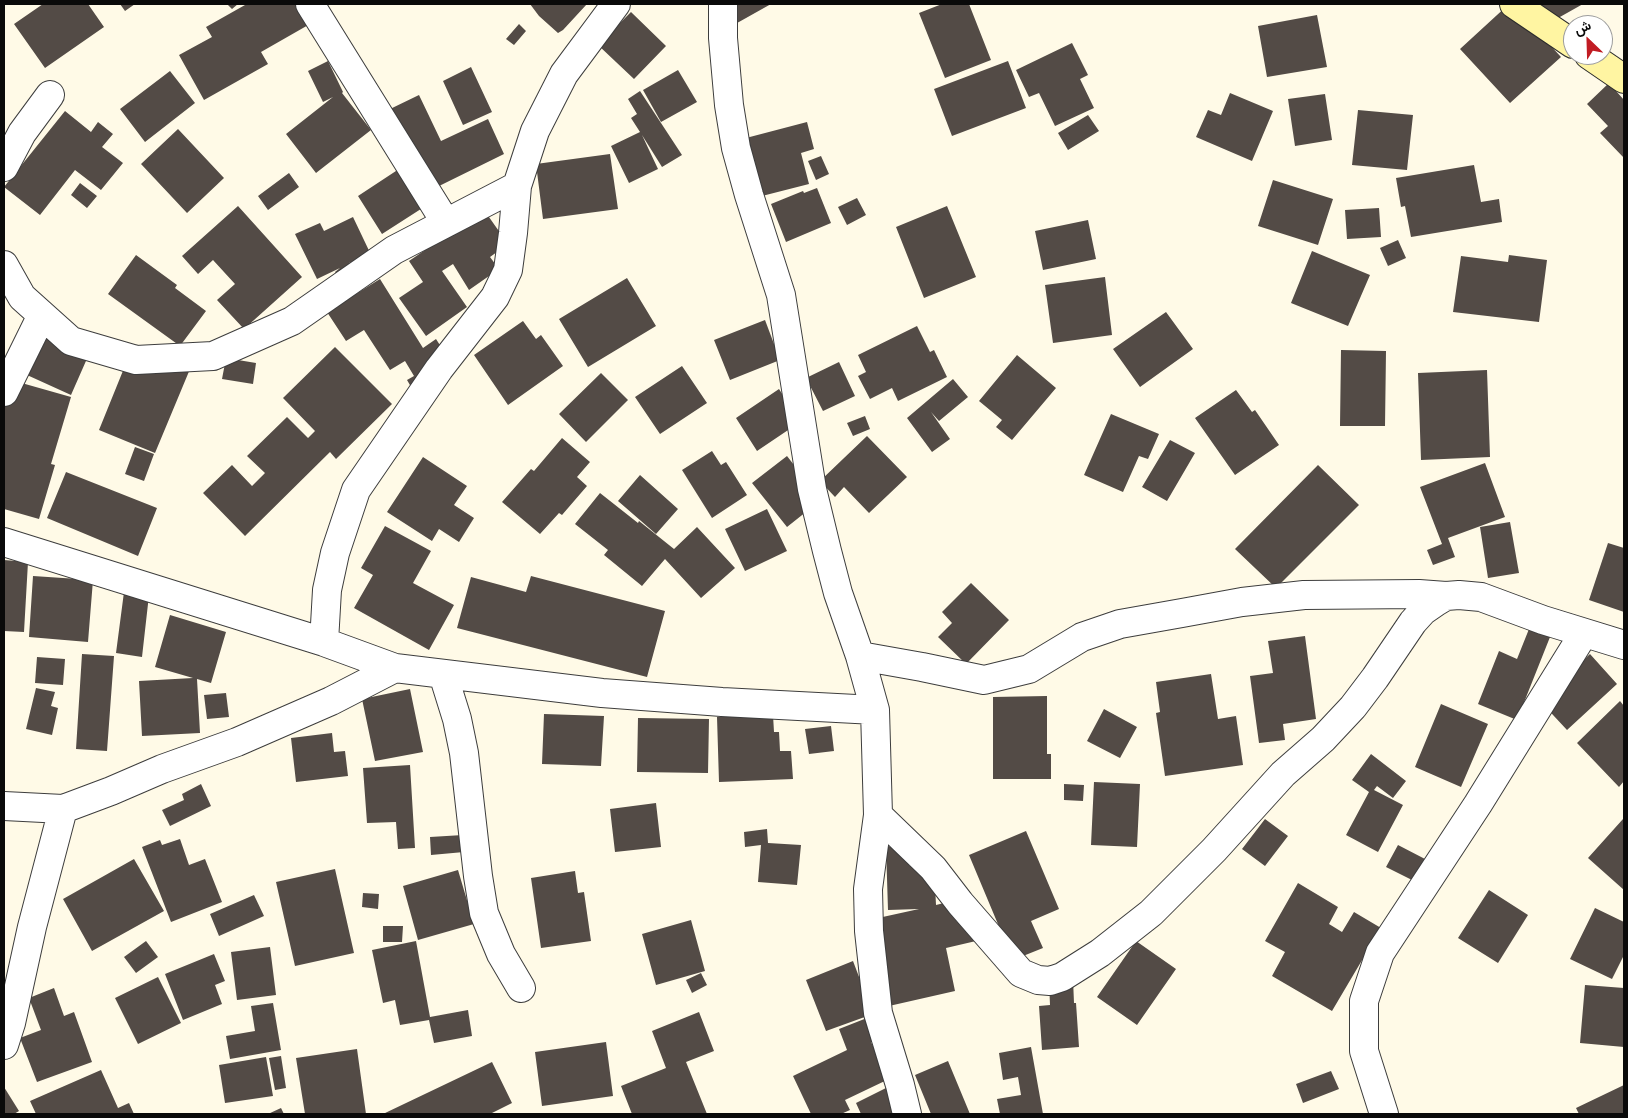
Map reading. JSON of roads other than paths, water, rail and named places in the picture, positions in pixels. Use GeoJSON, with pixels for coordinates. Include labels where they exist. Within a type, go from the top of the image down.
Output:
{"type":"FeatureCollection","features":[{"type":"Feature","properties":{"kind":"street"},"geometry":{"type":"LineString","coordinates":[[310,4],[446,223]]}},
{"type":"Feature","properties":{"kind":"street"},"geometry":{"type":"LineString","coordinates":[[324,642],[327,590],[335,553],[356,490],[439,369],[495,297],[508,270],[517,186],[535,131],[564,74],[616,4]]}},
{"type":"Feature","properties":{"kind":"street"},"geometry":{"type":"LineString","coordinates":[[723,4],[723,38],[728,105],[736,148],[781,295],[812,489],[838,594],[860,656],[875,710],[878,814],[868,889],[868,930],[878,1013],[907,1114]]}},
{"type":"Feature","properties":{"kind":"street"},"geometry":{"type":"LineString","coordinates":[[1514,4],[1563,37]]}},
{"type":"Feature","properties":{"kind":"street"},"geometry":{"type":"LineString","coordinates":[[1604,65],[1624,79]]}},
{"type":"Feature","properties":{"kind":"street"},"geometry":{"type":"LineString","coordinates":[[4,167],[22,134],[50,95]]}},
{"type":"Feature","properties":{"kind":"street"},"geometry":{"type":"LineString","coordinates":[[4,265],[22,297],[70,341],[136,360],[213,356],[292,321],[394,250],[517,186]]}},
{"type":"Feature","properties":{"kind":"street"},"geometry":{"type":"LineString","coordinates":[[4,392],[42,315]]}},
{"type":"Feature","properties":{"kind":"street"},"geometry":{"type":"LineString","coordinates":[[4,542],[324,642],[395,668],[602,693],[722,702],[875,710]]}},
{"type":"Feature","properties":{"kind":"street"},"geometry":{"type":"LineString","coordinates":[[860,656],[984,680],[1029,669],[1082,637],[1120,624],[1242,602],[1304,595],[1420,594],[1481,597],[1584,634],[1617,643],[1624,668]]}},
{"type":"Feature","properties":{"kind":"street"},"geometry":{"type":"LineString","coordinates":[[878,814],[932,868],[1021,973],[1038,980],[1050,981],[1062,976],[1100,953],[1151,913],[1214,850],[1283,774],[1323,739],[1353,707],[1375,678],[1412,622],[1423,610],[1446,596]]}},
{"type":"Feature","properties":{"kind":"street"},"geometry":{"type":"LineString","coordinates":[[1384,1114],[1364,1051],[1364,1001],[1380,954],[1478,804],[1584,634]]}},
{"type":"Feature","properties":{"kind":"street"},"geometry":{"type":"LineString","coordinates":[[4,806],[63,809],[162,769],[237,742],[331,701],[395,668]]}},
{"type":"Feature","properties":{"kind":"street"},"geometry":{"type":"LineString","coordinates":[[443,674],[457,719],[464,752],[484,912],[501,954],[521,988]]}},
{"type":"Feature","properties":{"kind":"street"},"geometry":{"type":"LineString","coordinates":[[4,1045],[63,809]]}}]}
